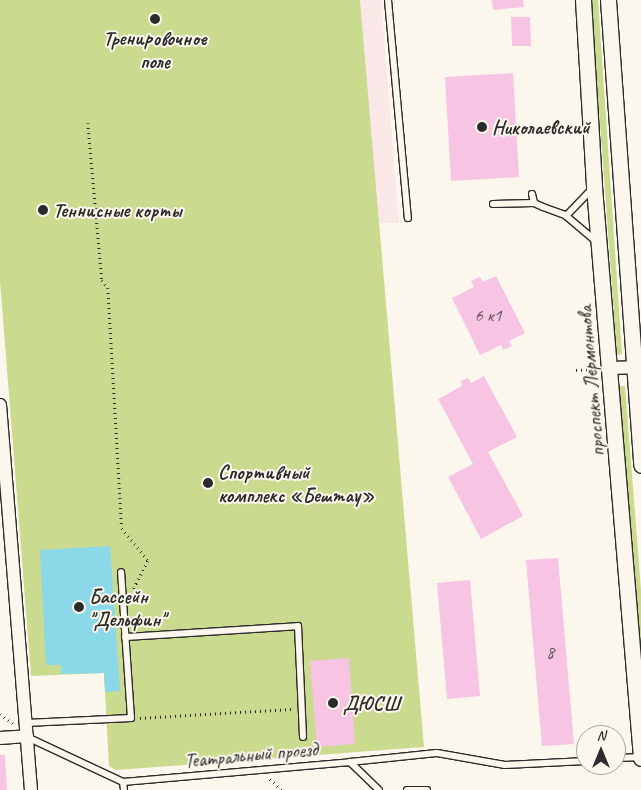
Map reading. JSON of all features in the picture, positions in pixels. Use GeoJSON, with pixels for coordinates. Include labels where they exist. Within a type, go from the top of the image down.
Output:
{"type":"FeatureCollection","features":[{"type":"Feature","properties":{"kind":"street","name":"проспект Лермонтова"},"geometry":{"type":"LineString","coordinates":[[584,0],[594,187],[641,758]]}},
{"type":"Feature","properties":{"kind":"street"},"geometry":{"type":"LineString","coordinates":[[608,0],[637,367],[641,465]]}},
{"type":"Feature","properties":{"kind":"street"},"geometry":{"type":"LineString","coordinates":[[610,368],[637,367]]}},
{"type":"Feature","properties":{"kind":"street"},"geometry":{"type":"LineString","coordinates":[[0,405],[20,723],[27,736],[31,790]]}},
{"type":"Feature","properties":{"kind":"street"},"geometry":{"type":"LineString","coordinates":[[0,738],[27,736]]}},
{"type":"Feature","properties":{"kind":"lane"},"geometry":{"type":"LineString","coordinates":[[388,0],[408,218]]}},
{"type":"Feature","properties":{"kind":"lane"},"geometry":{"type":"LineString","coordinates":[[566,216],[594,187]]}},
{"type":"Feature","properties":{"kind":"lane"},"geometry":{"type":"LineString","coordinates":[[532,194],[534,204]]}},
{"type":"Feature","properties":{"kind":"lane"},"geometry":{"type":"LineString","coordinates":[[493,204],[534,204],[566,216],[599,244]]}},
{"type":"Feature","properties":{"kind":"lane"},"geometry":{"type":"LineString","coordinates":[[20,723],[131,718],[121,572]]}},
{"type":"Feature","properties":{"kind":"lane"},"geometry":{"type":"LineString","coordinates":[[125,637],[298,626],[303,737]]}},
{"type":"Feature","properties":{"kind":"lane"},"geometry":{"type":"LineString","coordinates":[[27,736],[123,782],[124,790]]}},
{"type":"Feature","properties":{"kind":"lane","name":"Театральный проезд"},"geometry":{"type":"LineString","coordinates":[[123,782],[437,754],[505,765],[576,761]]}},
{"type":"Feature","properties":{"kind":"lane"},"geometry":{"type":"LineString","coordinates":[[626,758],[641,758]]}},
{"type":"Feature","properties":{"kind":"lane"},"geometry":{"type":"LineString","coordinates":[[350,762],[379,790]]}},
{"type":"Feature","properties":{"kind":"lane"},"geometry":{"type":"LineString","coordinates":[[407,790],[427,790]]}},
{"type":"Feature","properties":{"kind":"path"},"geometry":{"type":"LineString","coordinates":[[88,123],[102,280],[108,288],[122,528],[148,561],[123,610]]}},
{"type":"Feature","properties":{"kind":"path"},"geometry":{"type":"LineString","coordinates":[[576,370],[610,368]]}},
{"type":"Feature","properties":{"kind":"path"},"geometry":{"type":"LineString","coordinates":[[131,718],[302,709]]}},
{"type":"Feature","properties":{"kind":"path"},"geometry":{"type":"LineString","coordinates":[[0,714],[20,723]]}},
{"type":"Feature","properties":{"kind":"shaded area"},"geometry":{"type":"Polygon","coordinates":[[[360,0],[381,0],[399,223],[379,223],[360,0]]]}},
{"type":"Feature","properties":{"kind":"green space","name":"Спортивный комплекс «Бештау»"},"geometry":{"type":"Polygon","coordinates":[[[0,0],[360,0],[424,747],[116,770],[109,766],[104,673],[31,676],[0,280],[0,0]]]}},
{"type":"Feature","properties":{"kind":"green space"},"geometry":{"type":"Polygon","coordinates":[[[591,0],[598,0],[622,354],[617,355],[591,0]]]}},
{"type":"Feature","properties":{"kind":"green space"},"geometry":{"type":"Polygon","coordinates":[[[619,386],[625,386],[641,590],[641,661],[619,386]]]}},
{"type":"Feature","properties":{"kind":"water","name":"Бассейн \"Дельфин\""},"geometry":{"type":"Polygon","coordinates":[[[110,546],[120,691],[105,692],[104,673],[61,674],[61,665],[46,665],[40,550],[110,546]]]}},
{"type":"Feature","properties":{"kind":"building"},"geometry":{"type":"Polygon","coordinates":[[[492,0],[523,0],[524,7],[493,10],[492,0]]]}},
{"type":"Feature","properties":{"kind":"building"},"geometry":{"type":"Polygon","coordinates":[[[511,17],[530,17],[531,46],[512,46],[511,17]]]}},
{"type":"Feature","properties":{"kind":"building","name":"Николаевский"},"geometry":{"type":"Polygon","coordinates":[[[513,73],[519,177],[451,181],[445,77],[513,73]]]}},
{"type":"Feature","properties":{"kind":"building"},"geometry":{"type":"Polygon","coordinates":[[[496,276],[525,333],[509,341],[512,346],[503,350],[501,345],[480,355],[452,298],[474,287],[471,281],[480,277],[483,282],[496,276]]]}},
{"type":"Feature","properties":{"kind":"building"},"geometry":{"type":"Polygon","coordinates":[[[484,376],[517,437],[488,452],[523,516],[481,539],[448,477],[473,464],[438,399],[462,386],[461,381],[468,378],[471,383],[484,376]]]}},
{"type":"Feature","properties":{"kind":"building"},"geometry":{"type":"Polygon","coordinates":[[[558,558],[574,744],[542,746],[526,560],[558,558]]]}},
{"type":"Feature","properties":{"kind":"building"},"geometry":{"type":"Polygon","coordinates":[[[470,580],[480,696],[447,699],[437,583],[470,580]]]}},
{"type":"Feature","properties":{"kind":"building","name":"ДЮСШ"},"geometry":{"type":"Polygon","coordinates":[[[349,658],[355,744],[317,747],[310,661],[349,658]]]}},
{"type":"Feature","properties":{"kind":"building"},"geometry":{"type":"Polygon","coordinates":[[[0,755],[5,755],[7,790],[0,790],[0,755]]]}},
{"type":"Feature","properties":{"kind":"place","name":"Тренировочное поле"},"geometry":{"type":"Point","coordinates":[155,19]}},
{"type":"Feature","properties":{"kind":"place","name":"Николаевский"},"geometry":{"type":"Point","coordinates":[482,127]}},
{"type":"Feature","properties":{"kind":"place","name":"Теннисные корты"},"geometry":{"type":"Point","coordinates":[43,210]}},
{"type":"Feature","properties":{"kind":"place","name":"Спортивный комплекс «Бештау»"},"geometry":{"type":"Point","coordinates":[208,483]}},
{"type":"Feature","properties":{"kind":"place","name":"Бассейн \"Дельфин\""},"geometry":{"type":"Point","coordinates":[79,607]}},
{"type":"Feature","properties":{"kind":"place","name":"ДЮСШ"},"geometry":{"type":"Point","coordinates":[333,703]}}]}
